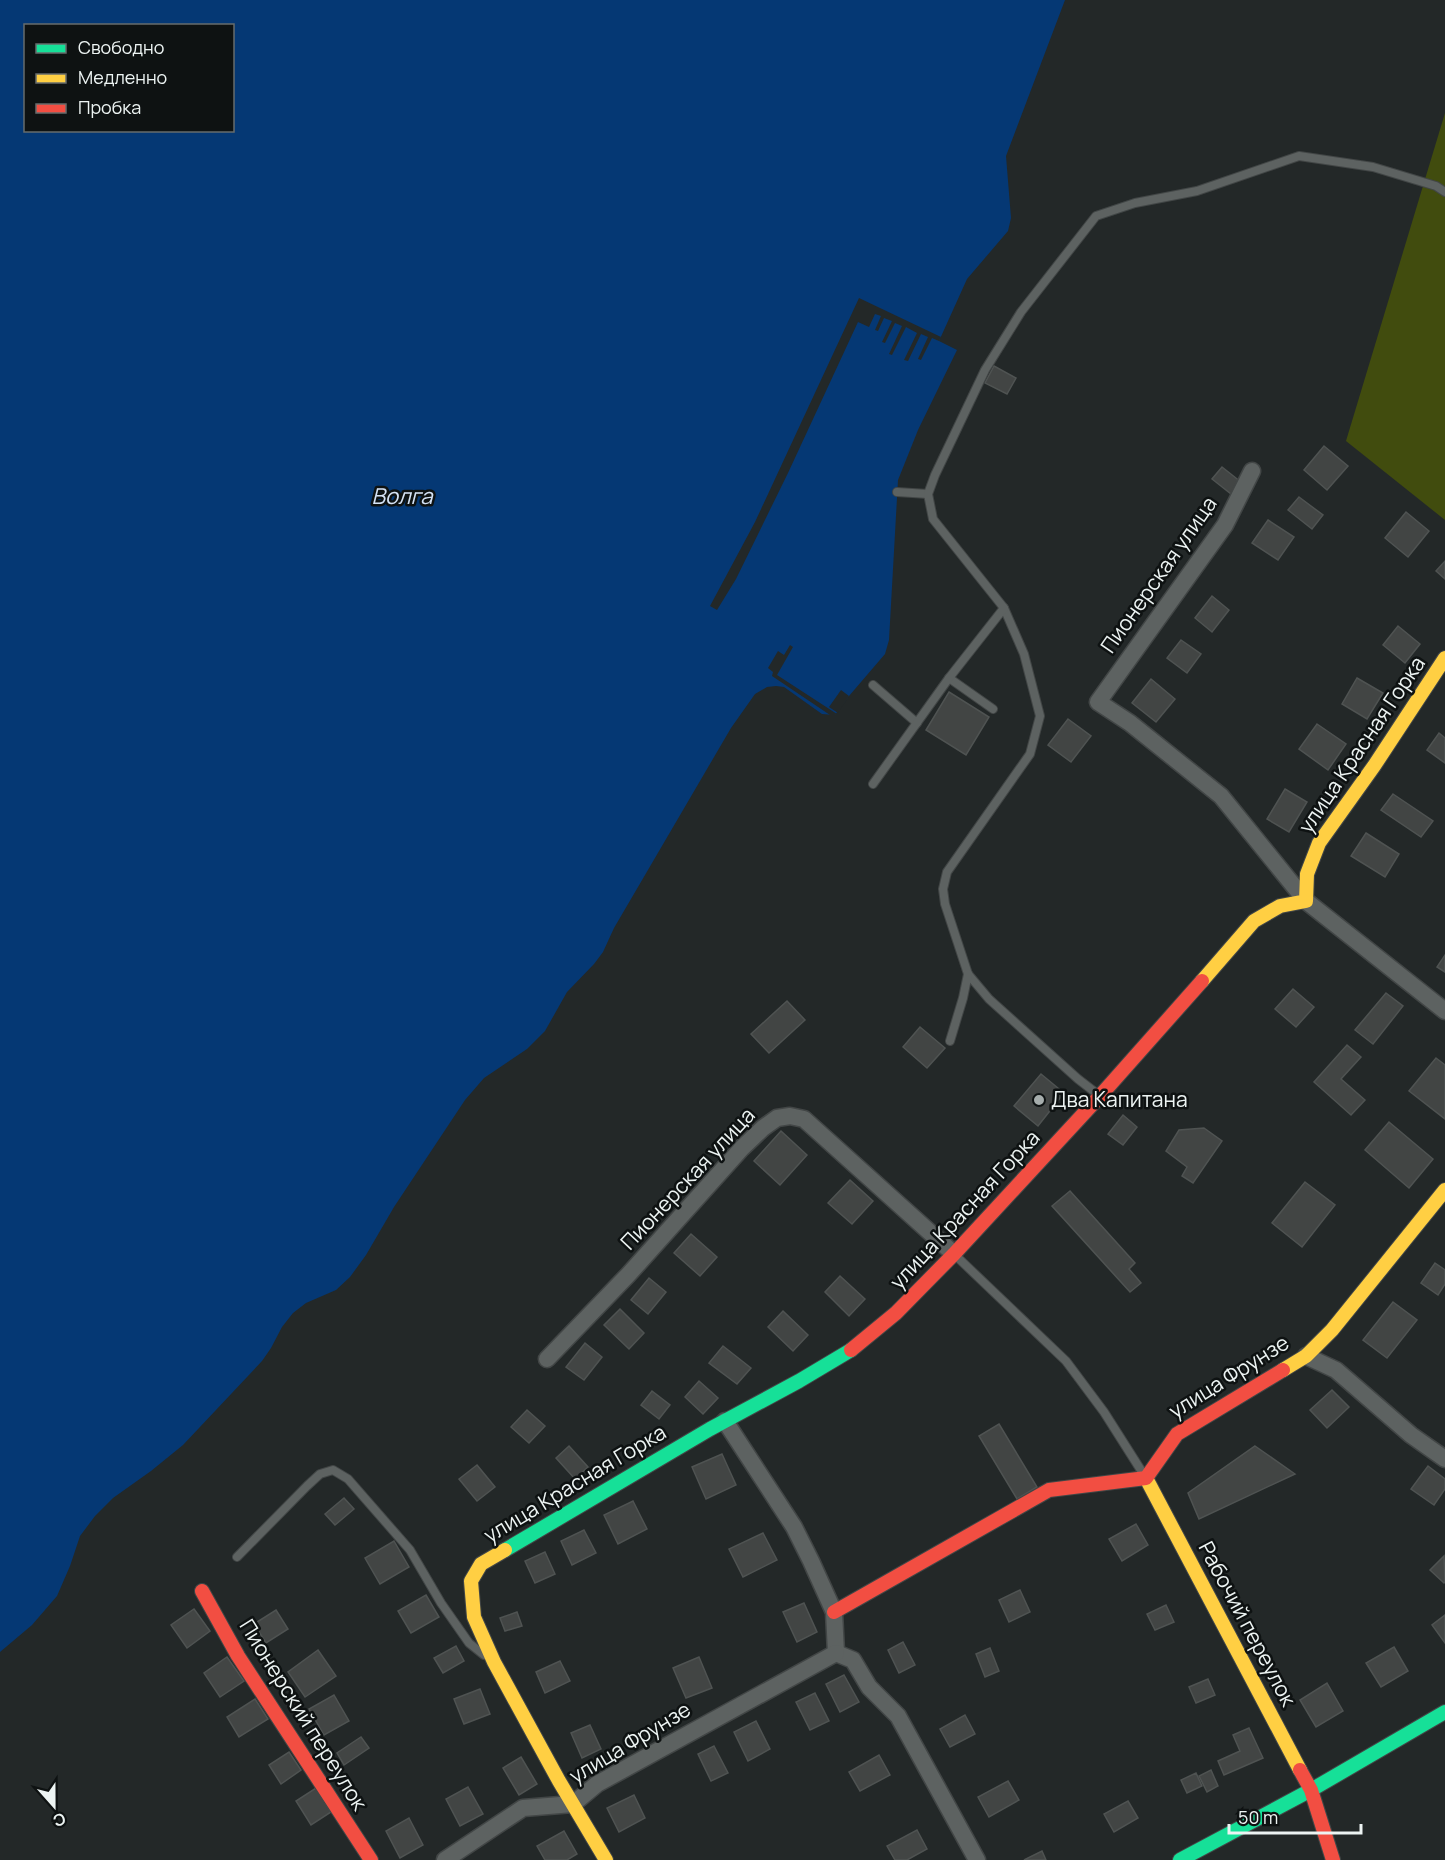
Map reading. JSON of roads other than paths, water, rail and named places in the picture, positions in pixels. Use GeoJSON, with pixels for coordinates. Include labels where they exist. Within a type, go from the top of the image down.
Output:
{"type":"FeatureCollection","features":[{"type":"Feature","properties":{"kind":"street","name":"Пионерская улица"},"geometry":{"type":"LineString","coordinates":[[1252,471],[1225,525],[1098,702],[1130,723],[1221,796],[1306,902]]}},
{"type":"Feature","properties":{"kind":"street","name":"улица Красная Горка"},"geometry":{"type":"LineString","coordinates":[[606,1860],[494,1662],[474,1617],[471,1581],[481,1564],[725,1420],[850,1351],[896,1313],[954,1254],[1100,1096],[1254,921],[1280,906],[1306,902],[1307,874],[1319,843],[1374,766],[1445,658]]}},
{"type":"Feature","properties":{"kind":"street"},"geometry":{"type":"LineString","coordinates":[[1306,902],[1445,1011]]}},
{"type":"Feature","properties":{"kind":"street","name":"Пионерская улица"},"geometry":{"type":"LineString","coordinates":[[547,1359],[628,1275],[742,1148],[777,1118],[790,1116],[804,1119],[954,1254]]}},
{"type":"Feature","properties":{"kind":"street","name":"улица Фрунзе"},"geometry":{"type":"LineString","coordinates":[[1146,1478],[1177,1434],[1305,1356],[1332,1330],[1445,1191]]}},
{"type":"Feature","properties":{"kind":"street"},"geometry":{"type":"LineString","coordinates":[[1305,1356],[1336,1370],[1411,1435],[1445,1459]]}},
{"type":"Feature","properties":{"kind":"street"},"geometry":{"type":"LineString","coordinates":[[725,1420],[794,1527],[834,1612],[836,1653],[853,1660],[868,1687],[898,1716],[976,1860]]}},
{"type":"Feature","properties":{"kind":"street"},"geometry":{"type":"LineString","coordinates":[[834,1612],[1050,1490],[1146,1478]]}},
{"type":"Feature","properties":{"kind":"street","name":"Рабочий переулок"},"geometry":{"type":"LineString","coordinates":[[1146,1478],[1311,1790],[1333,1860]]}},
{"type":"Feature","properties":{"kind":"street","name":"Пионерский переулок"},"geometry":{"type":"LineString","coordinates":[[202,1591],[238,1656],[371,1860]]}},
{"type":"Feature","properties":{"kind":"street","name":"улица Фрунзе"},"geometry":{"type":"LineString","coordinates":[[445,1860],[523,1808],[573,1804],[606,1779],[836,1653]]}},
{"type":"Feature","properties":{"kind":"street"},"geometry":{"type":"LineString","coordinates":[[1180,1860],[1311,1790],[1445,1712]]}},
{"type":"Feature","properties":{"kind":"lane"},"geometry":{"type":"LineString","coordinates":[[1100,1096],[989,999],[968,974],[945,904],[943,889],[947,872],[1030,754],[1040,716],[1024,654],[1004,608],[933,519],[928,494],[935,475],[985,370],[1021,312],[1096,216],[1135,203],[1197,191],[1299,156],[1373,168],[1436,186],[1445,192]]}},
{"type":"Feature","properties":{"kind":"lane"},"geometry":{"type":"LineString","coordinates":[[897,492],[928,494]]}},
{"type":"Feature","properties":{"kind":"lane"},"geometry":{"type":"LineString","coordinates":[[873,784],[948,678],[1004,608]]}},
{"type":"Feature","properties":{"kind":"lane"},"geometry":{"type":"LineString","coordinates":[[948,678],[993,709]]}},
{"type":"Feature","properties":{"kind":"lane"},"geometry":{"type":"LineString","coordinates":[[873,685],[916,723]]}},
{"type":"Feature","properties":{"kind":"lane"},"geometry":{"type":"LineString","coordinates":[[950,1041],[968,974]]}},
{"type":"Feature","properties":{"kind":"lane"},"geometry":{"type":"LineString","coordinates":[[954,1254],[1066,1361],[1104,1412],[1146,1478]]}},
{"type":"Feature","properties":{"kind":"lane"},"geometry":{"type":"LineString","coordinates":[[237,1557],[320,1474],[333,1470],[348,1479],[410,1550],[469,1643],[494,1662]]}},
{"type":"Feature","properties":{"kind":"water","name":"Волга"},"geometry":{"type":"Polygon","coordinates":[[[0,0],[1065,0],[1006,156],[1011,218],[1008,231],[967,279],[939,341],[957,350],[918,430],[898,480],[889,640],[885,654],[835,715],[822,714],[784,687],[767,687],[755,694],[731,728],[614,928],[603,952],[567,992],[545,1031],[527,1049],[484,1078],[465,1100],[350,1277],[336,1290],[306,1303],[293,1313],[262,1361],[183,1445],[113,1498],[95,1516],[80,1536],[57,1596],[32,1625],[0,1652],[0,0]]]}},
{"type":"Feature","properties":{"kind":"place","name":"Два Капитана"},"geometry":{"type":"Point","coordinates":[1039,1100]}}]}
